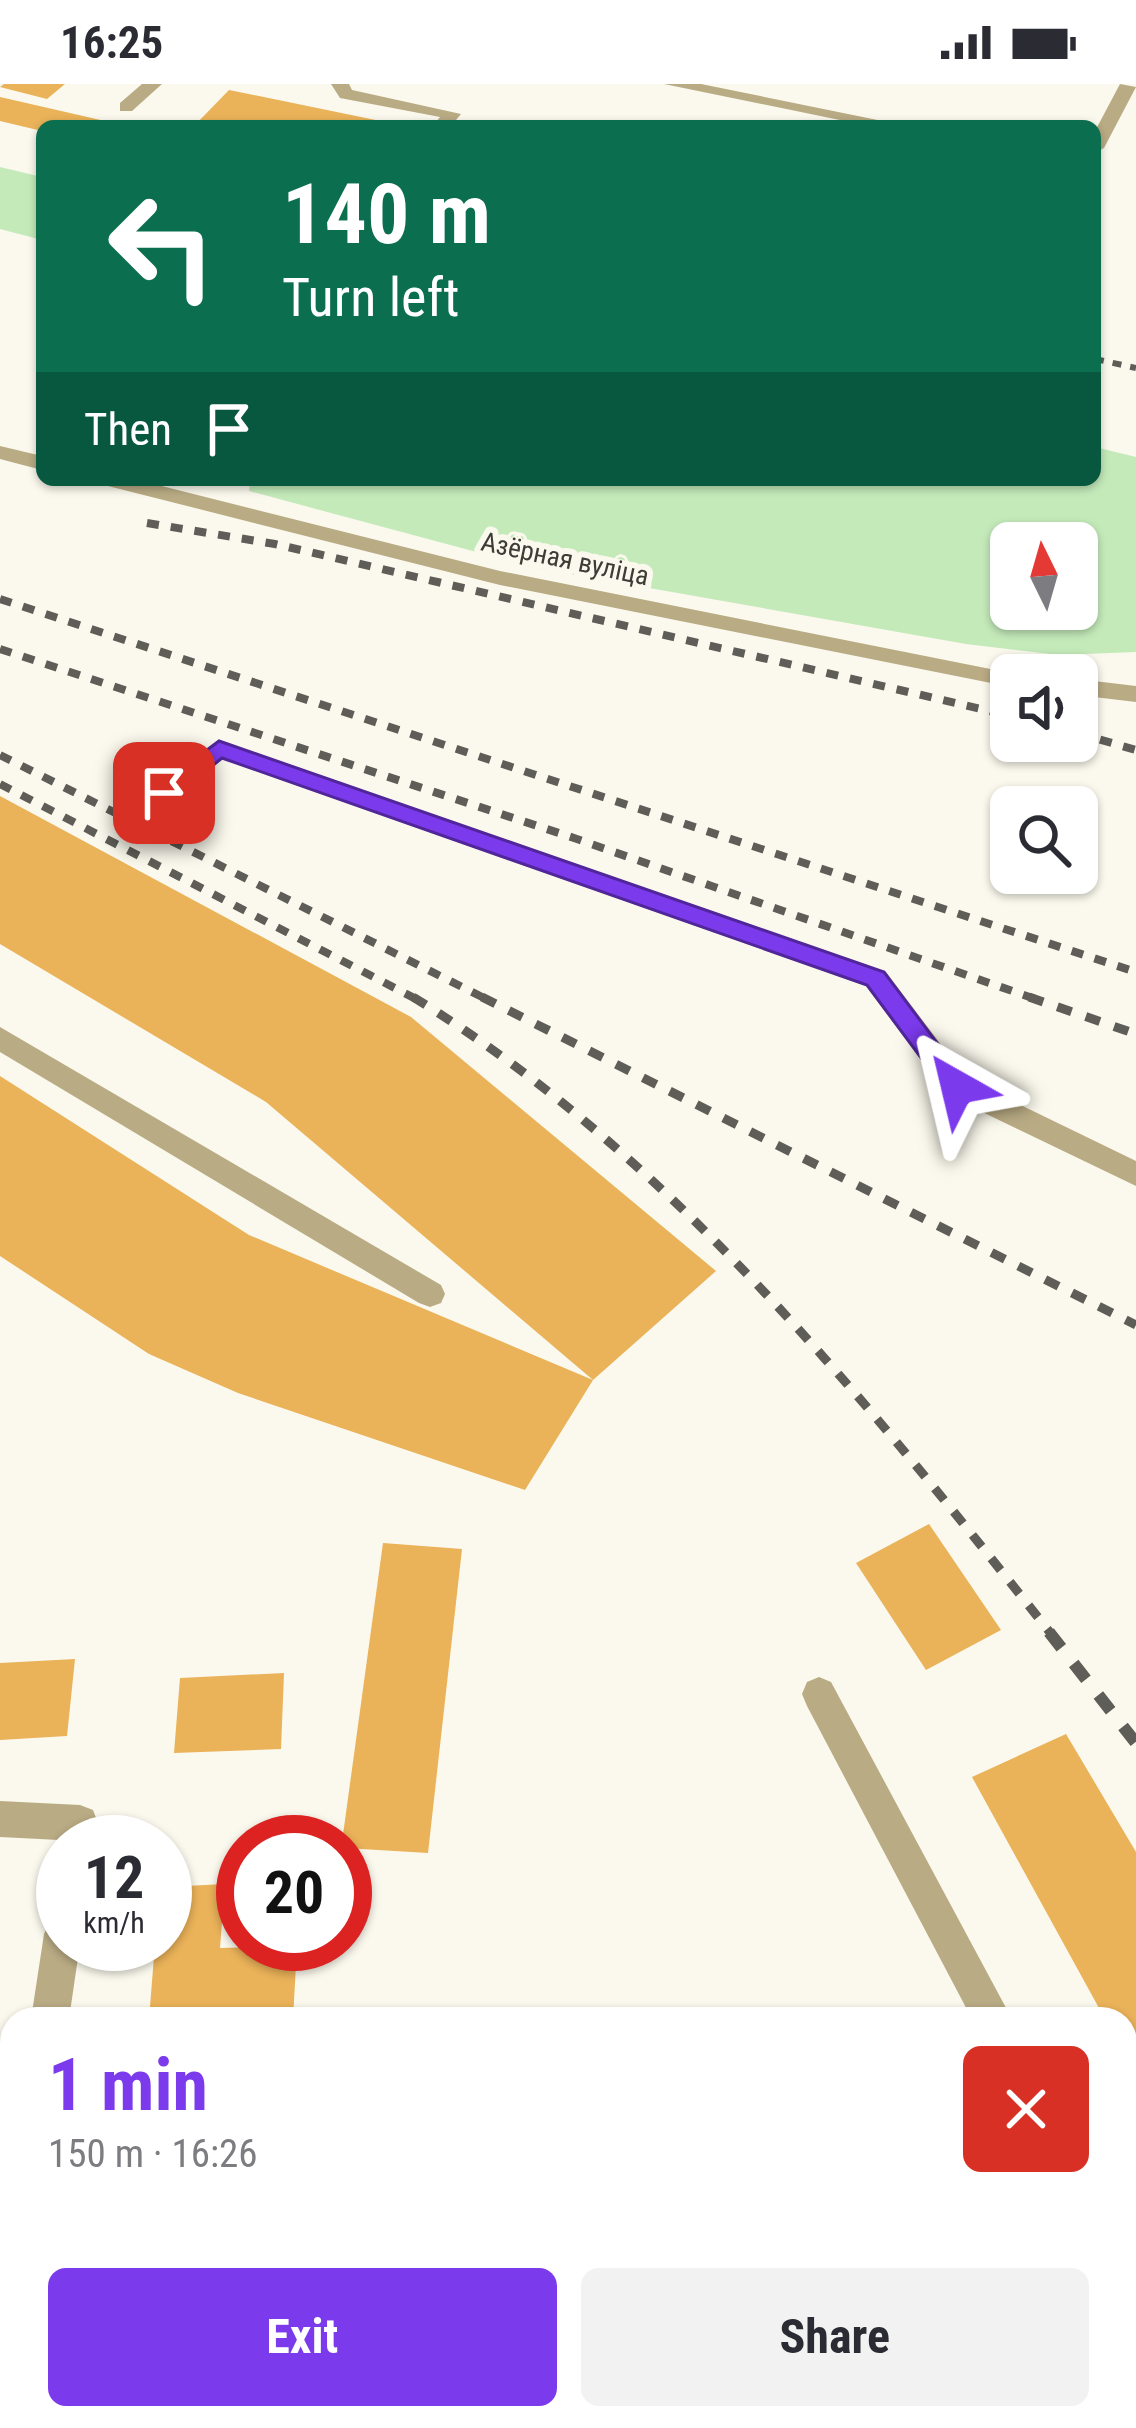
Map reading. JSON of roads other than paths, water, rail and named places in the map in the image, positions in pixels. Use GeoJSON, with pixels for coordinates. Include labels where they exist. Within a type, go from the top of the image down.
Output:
{"type":"FeatureCollection","features":[{"type":"Feature","properties":{"kind":"street"},"geometry":{"type":"LineString","coordinates":[[126,107],[153,84]]}},
{"type":"Feature","properties":{"kind":"street"},"geometry":{"type":"LineString","coordinates":[[340,84],[346,94],[452,114],[447,120]]}},
{"type":"Feature","properties":{"kind":"street"},"geometry":{"type":"LineString","coordinates":[[673,84],[866,120]]}},
{"type":"Feature","properties":{"kind":"street"},"geometry":{"type":"LineString","coordinates":[[1101,137],[1129,84]]}},
{"type":"Feature","properties":{"kind":"street"},"geometry":{"type":"LineString","coordinates":[[0,452],[36,461]]}},
{"type":"Feature","properties":{"kind":"street","name":"Азёрная вуліца"},"geometry":{"type":"LineString","coordinates":[[136,486],[500,578],[990,675]]}},
{"type":"Feature","properties":{"kind":"street"},"geometry":{"type":"LineString","coordinates":[[1098,689],[1136,694]]}},
{"type":"Feature","properties":{"kind":"street"},"geometry":{"type":"LineString","coordinates":[[164,793],[219,749],[876,979],[957,1087],[1136,1174]]}},
{"type":"Feature","properties":{"kind":"street"},"geometry":{"type":"LineString","coordinates":[[0,1038],[430,1294]]}},
{"type":"Feature","properties":{"kind":"street"},"geometry":{"type":"LineString","coordinates":[[819,1694],[987,2007]]}},
{"type":"Feature","properties":{"kind":"street"},"geometry":{"type":"LineString","coordinates":[[0,1819],[36,1821]]}},
{"type":"Feature","properties":{"kind":"street"},"geometry":{"type":"LineString","coordinates":[[52,2007],[57,1971]]}},
{"type":"Feature","properties":{"kind":"railway"},"geometry":{"type":"LineString","coordinates":[[1101,360],[1136,368]]}},
{"type":"Feature","properties":{"kind":"railway"},"geometry":{"type":"LineString","coordinates":[[147,523],[275,544],[990,711]]}},
{"type":"Feature","properties":{"kind":"railway"},"geometry":{"type":"LineString","coordinates":[[0,599],[1136,972]]}},
{"type":"Feature","properties":{"kind":"railway"},"geometry":{"type":"LineString","coordinates":[[0,649],[574,838],[1038,1000]]}},
{"type":"Feature","properties":{"kind":"railway"},"geometry":{"type":"LineString","coordinates":[[1098,739],[1136,750]]}},
{"type":"Feature","properties":{"kind":"railway"},"geometry":{"type":"LineString","coordinates":[[0,755],[488,1000]]}},
{"type":"Feature","properties":{"kind":"railway"},"geometry":{"type":"LineString","coordinates":[[0,784],[416,999]]}},
{"type":"Feature","properties":{"kind":"railway"},"geometry":{"type":"LineString","coordinates":[[482,997],[1136,1325]]}},
{"type":"Feature","properties":{"kind":"railway"},"geometry":{"type":"LineString","coordinates":[[1029,997],[1136,1034]]}},
{"type":"Feature","properties":{"kind":"railway"},"geometry":{"type":"LineString","coordinates":[[416,999],[507,1060],[596,1130],[680,1207],[837,1372],[1052,1635]]}},
{"type":"Feature","properties":{"kind":"railway"},"geometry":{"type":"LineString","coordinates":[[1049,1632],[1136,1743]]}}]}
